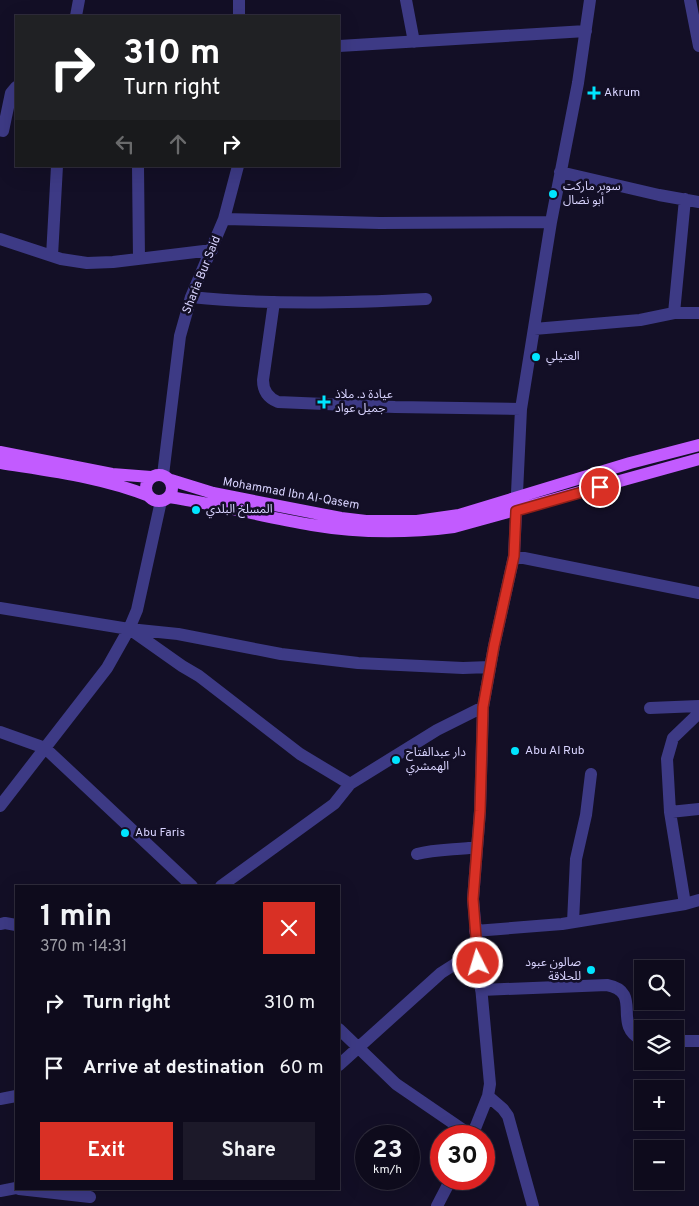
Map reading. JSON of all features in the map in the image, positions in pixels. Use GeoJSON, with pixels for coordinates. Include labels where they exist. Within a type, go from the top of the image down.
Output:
{"type":"FeatureCollection","features":[{"type":"Feature","properties":{"kind":"main road","name":"Mohammad Ibn Al-Qasem"},"geometry":{"type":"LineString","coordinates":[[0,452],[112,474],[162,477],[213,493],[302,511],[366,521],[416,521],[459,515],[630,463],[699,445]]}},
{"type":"Feature","properties":{"kind":"main road","name":"Mohammad Ibn Al-Qasem"},"geometry":{"type":"LineString","coordinates":[[0,462],[96,479],[160,498],[203,502],[313,525],[357,531],[403,531],[454,527],[699,459]]}},
{"type":"Feature","properties":{"kind":"main road"},"geometry":{"type":"LineString","coordinates":[[162,477],[173,489],[160,498],[146,488],[148,480],[162,477]]}},
{"type":"Feature","properties":{"kind":"street"},"geometry":{"type":"LineString","coordinates":[[76,15],[79,0]]}},
{"type":"Feature","properties":{"kind":"street"},"geometry":{"type":"LineString","coordinates":[[239,0],[240,15]]}},
{"type":"Feature","properties":{"kind":"street"},"geometry":{"type":"LineString","coordinates":[[406,0],[414,42]]}},
{"type":"Feature","properties":{"kind":"street"},"geometry":{"type":"LineString","coordinates":[[476,1125],[488,1096],[490,1076],[473,899],[480,811],[483,707],[514,556],[521,409],[551,222],[578,83],[590,0]]}},
{"type":"Feature","properties":{"kind":"street"},"geometry":{"type":"LineString","coordinates":[[690,0],[699,46]]}},
{"type":"Feature","properties":{"kind":"street"},"geometry":{"type":"LineString","coordinates":[[340,46],[586,31]]}},
{"type":"Feature","properties":{"kind":"street"},"geometry":{"type":"LineString","coordinates":[[6,132],[11,93],[15,88]]}},
{"type":"Feature","properties":{"kind":"street"},"geometry":{"type":"LineString","coordinates":[[52,256],[57,167]]}},
{"type":"Feature","properties":{"kind":"street"},"geometry":{"type":"LineString","coordinates":[[138,167],[139,258]]}},
{"type":"Feature","properties":{"kind":"street","name":"Sharia Bur Said"},"geometry":{"type":"LineString","coordinates":[[162,477],[180,336],[191,297],[224,219],[238,167]]}},
{"type":"Feature","properties":{"kind":"street"},"geometry":{"type":"LineString","coordinates":[[560,172],[659,195],[699,202]]}},
{"type":"Feature","properties":{"kind":"street"},"geometry":{"type":"LineString","coordinates":[[674,313],[685,199]]}},
{"type":"Feature","properties":{"kind":"street"},"geometry":{"type":"LineString","coordinates":[[224,219],[380,222],[551,222]]}},
{"type":"Feature","properties":{"kind":"street"},"geometry":{"type":"LineString","coordinates":[[0,240],[52,256],[87,263],[113,262],[212,250]]}},
{"type":"Feature","properties":{"kind":"street"},"geometry":{"type":"LineString","coordinates":[[191,297],[235,302],[316,303],[426,299]]}},
{"type":"Feature","properties":{"kind":"street"},"geometry":{"type":"LineString","coordinates":[[274,302],[263,380],[264,391],[272,400],[278,402],[395,407],[521,409]]}},
{"type":"Feature","properties":{"kind":"street"},"geometry":{"type":"LineString","coordinates":[[534,329],[640,320],[674,313],[699,313]]}},
{"type":"Feature","properties":{"kind":"street"},"geometry":{"type":"LineString","coordinates":[[0,806],[107,668],[129,629],[137,610],[160,498]]}},
{"type":"Feature","properties":{"kind":"street"},"geometry":{"type":"LineString","coordinates":[[514,556],[699,593]]}},
{"type":"Feature","properties":{"kind":"street"},"geometry":{"type":"LineString","coordinates":[[0,608],[129,629],[178,634],[281,654],[358,663],[453,668],[490,667]]}},
{"type":"Feature","properties":{"kind":"street"},"geometry":{"type":"LineString","coordinates":[[129,629],[199,676],[300,754],[350,784]]}},
{"type":"Feature","properties":{"kind":"street"},"geometry":{"type":"LineString","coordinates":[[650,708],[699,706]]}},
{"type":"Feature","properties":{"kind":"street"},"geometry":{"type":"LineString","coordinates":[[222,885],[334,804],[350,784],[437,730],[483,707]]}},
{"type":"Feature","properties":{"kind":"street"},"geometry":{"type":"LineString","coordinates":[[685,904],[670,812],[667,759],[673,738],[699,713]]}},
{"type":"Feature","properties":{"kind":"street"},"geometry":{"type":"LineString","coordinates":[[0,732],[45,748],[191,885]]}},
{"type":"Feature","properties":{"kind":"street"},"geometry":{"type":"LineString","coordinates":[[573,922],[576,859],[586,815],[591,774]]}},
{"type":"Feature","properties":{"kind":"street"},"geometry":{"type":"LineString","coordinates":[[670,812],[699,809]]}},
{"type":"Feature","properties":{"kind":"street"},"geometry":{"type":"LineString","coordinates":[[417,854],[426,851],[477,847]]}},
{"type":"Feature","properties":{"kind":"street"},"geometry":{"type":"LineString","coordinates":[[476,931],[573,922],[685,904],[699,900]]}},
{"type":"Feature","properties":{"kind":"street"},"geometry":{"type":"LineString","coordinates":[[0,924],[15,925]]}},
{"type":"Feature","properties":{"kind":"street"},"geometry":{"type":"LineString","coordinates":[[340,1063],[441,973],[477,950]]}},
{"type":"Feature","properties":{"kind":"street"},"geometry":{"type":"LineString","coordinates":[[481,990],[607,984],[614,986],[623,993],[626,999],[628,1005],[626,1018],[628,1026],[634,1035]]}},
{"type":"Feature","properties":{"kind":"street"},"geometry":{"type":"LineString","coordinates":[[340,1030],[396,1084],[456,1125]]}},
{"type":"Feature","properties":{"kind":"street"},"geometry":{"type":"LineString","coordinates":[[684,1041],[699,1041]]}},
{"type":"Feature","properties":{"kind":"street"},"geometry":{"type":"LineString","coordinates":[[0,1099],[15,1096]]}},
{"type":"Feature","properties":{"kind":"street"},"geometry":{"type":"LineString","coordinates":[[488,1096],[508,1116],[533,1206]]}},
{"type":"Feature","properties":{"kind":"street"},"geometry":{"type":"LineString","coordinates":[[0,1191],[15,1189]]}},
{"type":"Feature","properties":{"kind":"street"},"geometry":{"type":"LineString","coordinates":[[27,1190],[90,1197]]}},
{"type":"Feature","properties":{"kind":"street"},"geometry":{"type":"LineString","coordinates":[[437,1206],[445,1190]]}},
{"type":"Feature","properties":{"kind":"place","name":"Akrum"},"geometry":{"type":"Point","coordinates":[594,93]}},
{"type":"Feature","properties":{"kind":"place","name":"سوبر ماركت أبو نضال"},"geometry":{"type":"Point","coordinates":[553,194]}},
{"type":"Feature","properties":{"kind":"place","name":"العتيلي"},"geometry":{"type":"Point","coordinates":[536,357]}},
{"type":"Feature","properties":{"kind":"place","name":"عيادة د. ملاذ جميل عواد"},"geometry":{"type":"Point","coordinates":[324,402]}},
{"type":"Feature","properties":{"kind":"place","name":"المسلخ البلدي"},"geometry":{"type":"Point","coordinates":[196,510]}},
{"type":"Feature","properties":{"kind":"place","name":"Abu Al Rub"},"geometry":{"type":"Point","coordinates":[515,751]}},
{"type":"Feature","properties":{"kind":"place","name":"دار عبدالفتاح الهمشري"},"geometry":{"type":"Point","coordinates":[396,760]}},
{"type":"Feature","properties":{"kind":"place","name":"Abu Faris"},"geometry":{"type":"Point","coordinates":[125,833]}},
{"type":"Feature","properties":{"kind":"place","name":"صالون عبود للحلاقة"},"geometry":{"type":"Point","coordinates":[591,970]}},
{"type":"Feature","properties":{"kind":"route"},"geometry":{"type":"LineString","coordinates":[[478,963],[473,899],[480,811],[483,707],[514,556],[516,511],[600,487]]}}]}
